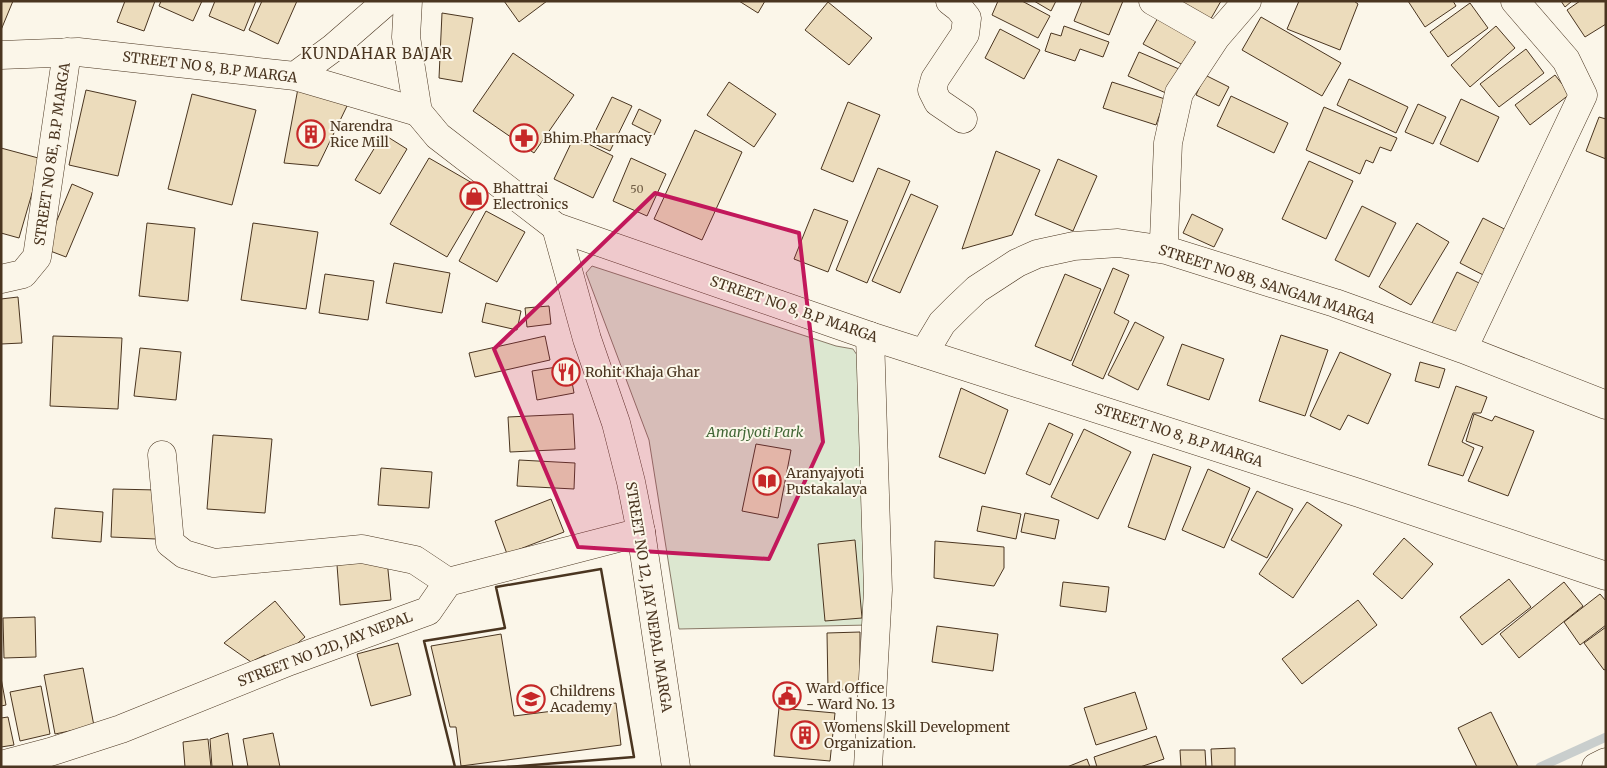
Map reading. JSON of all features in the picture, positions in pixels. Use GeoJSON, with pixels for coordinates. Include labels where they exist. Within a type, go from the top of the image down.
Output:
{"type":"FeatureCollection","features":[{"type":"Feature","properties":{"kind":"street"},"geometry":{"type":"LineString","coordinates":[[295,76],[333,48],[387,1]]}},
{"type":"Feature","properties":{"kind":"street"},"geometry":{"type":"LineString","coordinates":[[408,1],[406,37],[418,112]]}},
{"type":"Feature","properties":{"kind":"street"},"geometry":{"type":"LineString","coordinates":[[950,1],[967,18],[966,34],[935,79],[932,90],[938,102],[963,119]]}},
{"type":"Feature","properties":{"kind":"street"},"geometry":{"type":"LineString","coordinates":[[1153,1],[1216,37]]}},
{"type":"Feature","properties":{"kind":"street"},"geometry":{"type":"LineString","coordinates":[[1166,250],[1164,239],[1168,143],[1179,93],[1216,37],[1247,1]]}},
{"type":"Feature","properties":{"kind":"street"},"geometry":{"type":"LineString","coordinates":[[1463,349],[1583,95],[1566,60],[1516,1]]}},
{"type":"Feature","properties":{"kind":"street","name":"STREET NO 8E, B.P MARGA"},"geometry":{"type":"LineString","coordinates":[[1,279],[23,274],[38,257],[67,52]]}},
{"type":"Feature","properties":{"kind":"street","name":"STREET NO 8, B.P MARGA"},"geometry":{"type":"LineString","coordinates":[[1,55],[78,52],[295,76],[418,112],[438,136],[556,227],[870,336],[1359,493],[1606,576]]}},
{"type":"Feature","properties":{"kind":"street","name":"STREET NO 12, JAY NEPAL MARGA"},"geometry":{"type":"LineString","coordinates":[[556,227],[586,339],[616,423],[641,532],[676,767]]}},
{"type":"Feature","properties":{"kind":"street","name":"STREET NO 8B, SANGAM MARGA"},"geometry":{"type":"LineString","coordinates":[[924,353],[942,323],[977,289],[1017,263],[1037,254],[1074,246],[1118,243],[1166,250],[1335,304],[1463,349],[1606,405]]}},
{"type":"Feature","properties":{"kind":"street"},"geometry":{"type":"LineString","coordinates":[[868,767],[878,590],[870,336]]}},
{"type":"Feature","properties":{"kind":"street"},"geometry":{"type":"LineString","coordinates":[[162,455],[170,543],[184,554],[214,563],[362,549],[415,560],[448,582],[641,532]]}},
{"type":"Feature","properties":{"kind":"street","name":"STREET NO 12D, JAY NEPAL"},"geometry":{"type":"LineString","coordinates":[[1,765],[50,752],[121,729],[290,660],[428,611],[448,582]]}},
{"type":"Feature","properties":{"kind":"street"},"geometry":{"type":"LineString","coordinates":[[1596,767],[1606,762]]}},
{"type":"Feature","properties":{"kind":"highlighted area"},"geometry":{"type":"Polygon","coordinates":[[[655,193],[799,233],[823,442],[769,559],[578,547],[494,349],[655,193]]]}},
{"type":"Feature","properties":{"kind":"green space","name":"Amarjyoti Park"},"geometry":{"type":"Polygon","coordinates":[[[592,266],[836,346],[853,349],[861,361],[869,625],[679,629],[649,440],[586,273],[592,266]]]}},
{"type":"Feature","properties":{"kind":"building"},"geometry":{"type":"Polygon","coordinates":[[[1,1],[13,1],[1,30],[1,1]]]}},
{"type":"Feature","properties":{"kind":"building"},"geometry":{"type":"Polygon","coordinates":[[[125,1],[155,1],[144,31],[117,22],[125,1]]]}},
{"type":"Feature","properties":{"kind":"building"},"geometry":{"type":"Polygon","coordinates":[[[161,1],[202,1],[193,21],[159,6],[161,1]]]}},
{"type":"Feature","properties":{"kind":"building"},"geometry":{"type":"Polygon","coordinates":[[[215,1],[256,1],[244,31],[209,16],[215,1]]]}},
{"type":"Feature","properties":{"kind":"building"},"geometry":{"type":"Polygon","coordinates":[[[262,1],[297,1],[278,44],[249,30],[262,1]]]}},
{"type":"Feature","properties":{"kind":"building"},"geometry":{"type":"Polygon","coordinates":[[[504,1],[547,1],[519,22],[504,1]]]}},
{"type":"Feature","properties":{"kind":"building"},"geometry":{"type":"Polygon","coordinates":[[[739,1],[765,1],[758,13],[739,1]]]}},
{"type":"Feature","properties":{"kind":"building"},"geometry":{"type":"Polygon","coordinates":[[[998,1],[1022,1],[1050,16],[1038,38],[992,15],[998,1]]]}},
{"type":"Feature","properties":{"kind":"building"},"geometry":{"type":"Polygon","coordinates":[[[1034,1],[1056,1],[1051,11],[1034,1]]]}},
{"type":"Feature","properties":{"kind":"building"},"geometry":{"type":"Polygon","coordinates":[[[1082,1],[1123,1],[1109,35],[1074,21],[1082,1]]]}},
{"type":"Feature","properties":{"kind":"building"},"geometry":{"type":"Polygon","coordinates":[[[1174,1],[1221,1],[1209,22],[1174,1]]]}},
{"type":"Feature","properties":{"kind":"building"},"geometry":{"type":"Polygon","coordinates":[[[1299,1],[1354,1],[1358,4],[1340,50],[1287,29],[1299,1]]]}},
{"type":"Feature","properties":{"kind":"building"},"geometry":{"type":"Polygon","coordinates":[[[1408,1],[1453,1],[1456,6],[1425,27],[1408,1]]]}},
{"type":"Feature","properties":{"kind":"building"},"geometry":{"type":"Polygon","coordinates":[[[1561,1],[1572,1],[1565,7],[1561,1]]]}},
{"type":"Feature","properties":{"kind":"building"},"geometry":{"type":"Polygon","coordinates":[[[1580,1],[1606,1],[1606,24],[1585,37],[1567,10],[1580,1]]]}},
{"type":"Feature","properties":{"kind":"building"},"geometry":{"type":"Polygon","coordinates":[[[828,2],[872,38],[849,65],[805,30],[828,2]]]}},
{"type":"Feature","properties":{"kind":"building"},"geometry":{"type":"Polygon","coordinates":[[[1470,3],[1488,28],[1448,57],[1430,32],[1470,3]]]}},
{"type":"Feature","properties":{"kind":"building"},"geometry":{"type":"Polygon","coordinates":[[[442,13],[473,18],[462,82],[439,78],[442,13]]]}},
{"type":"Feature","properties":{"kind":"building"},"geometry":{"type":"Polygon","coordinates":[[[1159,16],[1198,37],[1183,65],[1143,44],[1159,16]]]}},
{"type":"Feature","properties":{"kind":"building"},"geometry":{"type":"Polygon","coordinates":[[[1261,17],[1341,63],[1322,96],[1242,50],[1261,17]]]}},
{"type":"Feature","properties":{"kind":"building"},"geometry":{"type":"Polygon","coordinates":[[[1064,26],[1109,42],[1103,57],[1080,49],[1075,61],[1045,51],[1051,33],[1061,36],[1064,26]]]}},
{"type":"Feature","properties":{"kind":"building"},"geometry":{"type":"Polygon","coordinates":[[[1496,26],[1515,48],[1470,87],[1451,65],[1496,26]]]}},
{"type":"Feature","properties":{"kind":"building"},"geometry":{"type":"Polygon","coordinates":[[[1000,29],[1040,50],[1024,79],[985,58],[1000,29]]]}},
{"type":"Feature","properties":{"kind":"building"},"geometry":{"type":"Polygon","coordinates":[[[1526,49],[1544,73],[1499,107],[1480,84],[1526,49]]]}},
{"type":"Feature","properties":{"kind":"building"},"geometry":{"type":"Polygon","coordinates":[[[1139,52],[1179,69],[1168,94],[1128,76],[1139,52]]]}},
{"type":"Feature","properties":{"kind":"building"},"geometry":{"type":"Polygon","coordinates":[[[513,53],[574,95],[534,153],[473,111],[513,53]]]}},
{"type":"Feature","properties":{"kind":"building"},"geometry":{"type":"Polygon","coordinates":[[[1205,75],[1229,87],[1219,106],[1196,95],[1205,75]]]}},
{"type":"Feature","properties":{"kind":"building"},"geometry":{"type":"Polygon","coordinates":[[[1555,75],[1570,94],[1530,125],[1515,105],[1555,75]]]}},
{"type":"Feature","properties":{"kind":"building"},"geometry":{"type":"Polygon","coordinates":[[[1349,79],[1408,107],[1396,133],[1337,105],[1349,79]]]}},
{"type":"Feature","properties":{"kind":"building"},"geometry":{"type":"Polygon","coordinates":[[[729,82],[776,114],[754,147],[707,115],[729,82]]]}},
{"type":"Feature","properties":{"kind":"building"},"geometry":{"type":"Polygon","coordinates":[[[1112,82],[1165,99],[1156,125],[1103,108],[1112,82]]]}},
{"type":"Feature","properties":{"kind":"building","name":"Narendra Rice Mill"},"geometry":{"type":"Polygon","coordinates":[[[299,83],[347,106],[318,166],[284,163],[299,83]]]}},
{"type":"Feature","properties":{"kind":"building"},"geometry":{"type":"Polygon","coordinates":[[[86,90],[136,101],[118,176],[69,165],[86,90]]]}},
{"type":"Feature","properties":{"kind":"building"},"geometry":{"type":"Polygon","coordinates":[[[192,94],[256,110],[232,205],[168,189],[192,94]]]}},
{"type":"Feature","properties":{"kind":"building"},"geometry":{"type":"Polygon","coordinates":[[[1231,96],[1288,123],[1274,153],[1217,126],[1231,96]]]}},
{"type":"Feature","properties":{"kind":"building"},"geometry":{"type":"Polygon","coordinates":[[[612,97],[632,106],[610,151],[590,142],[612,97]]]}},
{"type":"Feature","properties":{"kind":"building"},"geometry":{"type":"Polygon","coordinates":[[[1461,99],[1499,117],[1478,162],[1440,144],[1461,99]]]}},
{"type":"Feature","properties":{"kind":"building"},"geometry":{"type":"Polygon","coordinates":[[[848,102],[880,115],[853,182],[821,169],[848,102]]]}},
{"type":"Feature","properties":{"kind":"building"},"geometry":{"type":"Polygon","coordinates":[[[1418,104],[1446,117],[1433,144],[1405,132],[1418,104]]]}},
{"type":"Feature","properties":{"kind":"building"},"geometry":{"type":"Polygon","coordinates":[[[1324,107],[1397,138],[1391,151],[1380,147],[1373,163],[1366,160],[1360,174],[1306,150],[1324,107]]]}},
{"type":"Feature","properties":{"kind":"building"},"geometry":{"type":"Polygon","coordinates":[[[639,109],[661,120],[654,135],[632,124],[639,109]]]}},
{"type":"Feature","properties":{"kind":"building"},"geometry":{"type":"Polygon","coordinates":[[[1599,117],[1606,119],[1606,159],[1586,151],[1599,117]]]}},
{"type":"Feature","properties":{"kind":"building"},"geometry":{"type":"Polygon","coordinates":[[[695,130],[742,152],[702,240],[654,219],[695,130]]]}},
{"type":"Feature","properties":{"kind":"building"},"geometry":{"type":"Polygon","coordinates":[[[383,134],[407,149],[380,194],[355,180],[383,134]]]}},
{"type":"Feature","properties":{"kind":"building"},"geometry":{"type":"Polygon","coordinates":[[[574,137],[613,156],[593,198],[554,179],[574,137]]]}},
{"type":"Feature","properties":{"kind":"building"},"geometry":{"type":"Polygon","coordinates":[[[1,148],[42,159],[19,238],[1,233],[1,148]]]}},
{"type":"Feature","properties":{"kind":"building"},"geometry":{"type":"Polygon","coordinates":[[[996,151],[1040,170],[1012,235],[962,249],[996,151]]]}},
{"type":"Feature","properties":{"kind":"building"},"geometry":{"type":"Polygon","coordinates":[[[429,158],[486,191],[447,257],[390,224],[429,158]]]}},
{"type":"Feature","properties":{"kind":"building"},"geometry":{"type":"Polygon","coordinates":[[[631,158],[666,174],[647,216],[613,201],[631,158]]]}},
{"type":"Feature","properties":{"kind":"building"},"geometry":{"type":"Polygon","coordinates":[[[1058,159],[1097,176],[1073,231],[1035,215],[1058,159]]]}},
{"type":"Feature","properties":{"kind":"building"},"geometry":{"type":"Polygon","coordinates":[[[1309,161],[1353,181],[1326,239],[1282,219],[1309,161]]]}},
{"type":"Feature","properties":{"kind":"building"},"geometry":{"type":"Polygon","coordinates":[[[878,168],[910,181],[867,283],[836,270],[878,168]]]}},
{"type":"Feature","properties":{"kind":"building"},"geometry":{"type":"Polygon","coordinates":[[[72,184],[93,193],[66,257],[45,249],[72,184]]]}},
{"type":"Feature","properties":{"kind":"building"},"geometry":{"type":"Polygon","coordinates":[[[911,194],[938,206],[900,293],[872,281],[911,194]]]}},
{"type":"Feature","properties":{"kind":"building"},"geometry":{"type":"Polygon","coordinates":[[[1362,206],[1396,223],[1369,277],[1335,260],[1362,206]]]}},
{"type":"Feature","properties":{"kind":"building"},"geometry":{"type":"Polygon","coordinates":[[[814,209],[848,221],[828,272],[794,259],[814,209]]]}},
{"type":"Feature","properties":{"kind":"building"},"geometry":{"type":"Polygon","coordinates":[[[486,211],[525,232],[497,282],[459,261],[486,211]]]}},
{"type":"Feature","properties":{"kind":"building"},"geometry":{"type":"Polygon","coordinates":[[[1192,214],[1223,229],[1214,247],[1183,233],[1192,214]]]}},
{"type":"Feature","properties":{"kind":"building"},"geometry":{"type":"Polygon","coordinates":[[[1483,218],[1514,234],[1491,279],[1460,263],[1483,218]]]}},
{"type":"Feature","properties":{"kind":"building"},"geometry":{"type":"Polygon","coordinates":[[[147,223],[195,228],[188,301],[139,296],[147,223]]]}},
{"type":"Feature","properties":{"kind":"building"},"geometry":{"type":"Polygon","coordinates":[[[253,223],[318,232],[306,309],[241,300],[253,223]]]}},
{"type":"Feature","properties":{"kind":"building"},"geometry":{"type":"Polygon","coordinates":[[[1417,223],[1449,242],[1411,305],[1379,287],[1417,223]]]}},
{"type":"Feature","properties":{"kind":"building"},"geometry":{"type":"Polygon","coordinates":[[[394,263],[450,273],[442,313],[386,303],[394,263]]]}},
{"type":"Feature","properties":{"kind":"building"},"geometry":{"type":"Polygon","coordinates":[[[1113,268],[1129,275],[1114,313],[1129,321],[1103,379],[1072,365],[1113,268]]]}},
{"type":"Feature","properties":{"kind":"building"},"geometry":{"type":"Polygon","coordinates":[[[1457,272],[1487,287],[1462,340],[1431,325],[1457,272]]]}},
{"type":"Feature","properties":{"kind":"building"},"geometry":{"type":"Polygon","coordinates":[[[325,274],[374,281],[368,320],[319,313],[325,274]]]}},
{"type":"Feature","properties":{"kind":"building"},"geometry":{"type":"Polygon","coordinates":[[[1065,274],[1101,289],[1071,361],[1035,346],[1065,274]]]}},
{"type":"Feature","properties":{"kind":"building"},"geometry":{"type":"Polygon","coordinates":[[[18,297],[22,343],[1,344],[1,299],[18,297]]]}},
{"type":"Feature","properties":{"kind":"building"},"geometry":{"type":"Polygon","coordinates":[[[486,303],[521,311],[517,330],[482,322],[486,303]]]}},
{"type":"Feature","properties":{"kind":"building"},"geometry":{"type":"Polygon","coordinates":[[[549,306],[551,324],[527,327],[525,308],[549,306]]]}},
{"type":"Feature","properties":{"kind":"building"},"geometry":{"type":"Polygon","coordinates":[[[1135,322],[1164,337],[1138,390],[1108,375],[1135,322]]]}},
{"type":"Feature","properties":{"kind":"building"},"geometry":{"type":"Polygon","coordinates":[[[1281,335],[1328,350],[1305,416],[1259,401],[1281,335]]]}},
{"type":"Feature","properties":{"kind":"building"},"geometry":{"type":"Polygon","coordinates":[[[53,336],[122,338],[118,409],[50,406],[53,336]]]}},
{"type":"Feature","properties":{"kind":"building"},"geometry":{"type":"Polygon","coordinates":[[[545,336],[550,360],[475,377],[469,353],[545,336]]]}},
{"type":"Feature","properties":{"kind":"building"},"geometry":{"type":"Polygon","coordinates":[[[1182,344],[1224,359],[1209,400],[1167,385],[1182,344]]]}},
{"type":"Feature","properties":{"kind":"building"},"geometry":{"type":"Polygon","coordinates":[[[140,348],[181,352],[176,400],[134,396],[140,348]]]}},
{"type":"Feature","properties":{"kind":"building"},"geometry":{"type":"Polygon","coordinates":[[[1340,352],[1391,374],[1368,424],[1348,415],[1340,430],[1310,416],[1340,352]]]}},
{"type":"Feature","properties":{"kind":"building"},"geometry":{"type":"Polygon","coordinates":[[[1420,362],[1445,369],[1439,388],[1415,381],[1420,362]]]}},
{"type":"Feature","properties":{"kind":"building"},"geometry":{"type":"Polygon","coordinates":[[[569,365],[574,393],[537,400],[532,371],[569,365]]]}},
{"type":"Feature","properties":{"kind":"building"},"geometry":{"type":"Polygon","coordinates":[[[1456,386],[1487,397],[1481,413],[1473,413],[1462,442],[1474,448],[1463,476],[1428,465],[1456,386]]]}},
{"type":"Feature","properties":{"kind":"building"},"geometry":{"type":"Polygon","coordinates":[[[961,388],[1008,410],[985,474],[939,457],[961,388]]]}},
{"type":"Feature","properties":{"kind":"building"},"geometry":{"type":"Polygon","coordinates":[[[573,414],[575,449],[510,452],[508,417],[573,414]]]}},
{"type":"Feature","properties":{"kind":"building"},"geometry":{"type":"Polygon","coordinates":[[[1474,414],[1492,421],[1495,416],[1534,431],[1508,496],[1468,481],[1483,447],[1466,441],[1474,414]]]}},
{"type":"Feature","properties":{"kind":"building"},"geometry":{"type":"Polygon","coordinates":[[[1049,423],[1073,434],[1050,485],[1026,474],[1049,423]]]}},
{"type":"Feature","properties":{"kind":"building"},"geometry":{"type":"Polygon","coordinates":[[[1084,429],[1131,452],[1098,519],[1051,497],[1084,429]]]}},
{"type":"Feature","properties":{"kind":"building"},"geometry":{"type":"Polygon","coordinates":[[[213,435],[272,439],[265,513],[207,509],[213,435]]]}},
{"type":"Feature","properties":{"kind":"building","name":"Aranyajyoti Pustakalaya"},"geometry":{"type":"Polygon","coordinates":[[[756,444],[791,450],[778,518],[742,511],[756,444]]]}},
{"type":"Feature","properties":{"kind":"building"},"geometry":{"type":"Polygon","coordinates":[[[1153,454],[1191,467],[1165,540],[1128,527],[1153,454]]]}},
{"type":"Feature","properties":{"kind":"building"},"geometry":{"type":"Polygon","coordinates":[[[519,460],[575,463],[574,489],[517,486],[519,460]]]}},
{"type":"Feature","properties":{"kind":"building"},"geometry":{"type":"Polygon","coordinates":[[[381,468],[432,472],[429,508],[378,505],[381,468]]]}},
{"type":"Feature","properties":{"kind":"building"},"geometry":{"type":"Polygon","coordinates":[[[1208,469],[1250,488],[1224,548],[1182,530],[1208,469]]]}},
{"type":"Feature","properties":{"kind":"building"},"geometry":{"type":"Polygon","coordinates":[[[113,489],[157,490],[156,539],[111,537],[113,489]]]}},
{"type":"Feature","properties":{"kind":"building"},"geometry":{"type":"Polygon","coordinates":[[[1257,491],[1293,509],[1267,558],[1231,540],[1257,491]]]}},
{"type":"Feature","properties":{"kind":"building"},"geometry":{"type":"Polygon","coordinates":[[[551,499],[564,532],[507,554],[495,521],[551,499]]]}},
{"type":"Feature","properties":{"kind":"building"},"geometry":{"type":"Polygon","coordinates":[[[1307,502],[1342,525],[1293,598],[1259,574],[1307,502]]]}},
{"type":"Feature","properties":{"kind":"building"},"geometry":{"type":"Polygon","coordinates":[[[982,506],[1021,514],[1016,539],[977,531],[982,506]]]}},
{"type":"Feature","properties":{"kind":"building"},"geometry":{"type":"Polygon","coordinates":[[[55,508],[103,512],[101,542],[52,538],[55,508]]]}},
{"type":"Feature","properties":{"kind":"building"},"geometry":{"type":"Polygon","coordinates":[[[1025,513],[1059,520],[1055,539],[1021,532],[1025,513]]]}},
{"type":"Feature","properties":{"kind":"building"},"geometry":{"type":"Polygon","coordinates":[[[1404,538],[1433,564],[1402,599],[1373,574],[1404,538]]]}},
{"type":"Feature","properties":{"kind":"building"},"geometry":{"type":"Polygon","coordinates":[[[855,540],[862,618],[825,621],[818,544],[855,540]]]}},
{"type":"Feature","properties":{"kind":"building"},"geometry":{"type":"Polygon","coordinates":[[[935,541],[1004,547],[1004,568],[994,586],[934,578],[935,541]]]}},
{"type":"Feature","properties":{"kind":"building"},"geometry":{"type":"Polygon","coordinates":[[[387,560],[391,600],[340,605],[337,565],[387,560]]]}},
{"type":"Feature","properties":{"kind":"building"},"geometry":{"type":"Polygon","coordinates":[[[1509,579],[1531,607],[1482,645],[1460,617],[1509,579]]]}},
{"type":"Feature","properties":{"kind":"building"},"geometry":{"type":"Polygon","coordinates":[[[1063,582],[1109,587],[1106,612],[1060,606],[1063,582]]]}},
{"type":"Feature","properties":{"kind":"building"},"geometry":{"type":"Polygon","coordinates":[[[1564,582],[1583,606],[1519,658],[1500,634],[1564,582]]]}},
{"type":"Feature","properties":{"kind":"building"},"geometry":{"type":"Polygon","coordinates":[[[1600,594],[1606,601],[1606,625],[1580,645],[1564,622],[1600,594]]]}},
{"type":"Feature","properties":{"kind":"building"},"geometry":{"type":"Polygon","coordinates":[[[1358,600],[1377,625],[1302,684],[1282,659],[1358,600]]]}},
{"type":"Feature","properties":{"kind":"building"},"geometry":{"type":"Polygon","coordinates":[[[275,601],[305,637],[273,664],[265,655],[251,662],[224,643],[275,601]]]}},
{"type":"Feature","properties":{"kind":"building"},"geometry":{"type":"Polygon","coordinates":[[[35,617],[36,657],[4,658],[3,618],[35,617]]]}},
{"type":"Feature","properties":{"kind":"building"},"geometry":{"type":"Polygon","coordinates":[[[937,626],[998,634],[993,671],[932,662],[937,626]]]}},
{"type":"Feature","properties":{"kind":"building"},"geometry":{"type":"Polygon","coordinates":[[[1606,627],[1606,669],[1604,670],[1584,643],[1606,627]]]}},
{"type":"Feature","properties":{"kind":"building"},"geometry":{"type":"Polygon","coordinates":[[[860,632],[860,690],[828,690],[827,633],[860,632]]]}},
{"type":"Feature","properties":{"kind":"building"},"geometry":{"type":"Polygon","coordinates":[[[501,634],[514,716],[616,703],[621,745],[461,766],[456,727],[450,727],[431,646],[501,634]]]}},
{"type":"Feature","properties":{"kind":"building"},"geometry":{"type":"Polygon","coordinates":[[[398,643],[411,695],[371,706],[357,654],[398,643]]]}},
{"type":"Feature","properties":{"kind":"building"},"geometry":{"type":"Polygon","coordinates":[[[83,668],[94,726],[55,734],[44,675],[83,668]]]}},
{"type":"Feature","properties":{"kind":"building"},"geometry":{"type":"Polygon","coordinates":[[[1,678],[6,705],[1,706],[1,678]]]}},
{"type":"Feature","properties":{"kind":"building"},"geometry":{"type":"Polygon","coordinates":[[[41,686],[50,734],[20,741],[10,692],[41,686]]]}},
{"type":"Feature","properties":{"kind":"building"},"geometry":{"type":"Polygon","coordinates":[[[1135,692],[1147,729],[1096,745],[1084,708],[1135,692]]]}},
{"type":"Feature","properties":{"kind":"building","name":"Womens Skill Development Organization."},"geometry":{"type":"Polygon","coordinates":[[[779,708],[835,713],[830,761],[774,756],[779,708]]]}},
{"type":"Feature","properties":{"kind":"building"},"geometry":{"type":"Polygon","coordinates":[[[1491,712],[1518,767],[1477,767],[1458,728],[1491,712]]]}},
{"type":"Feature","properties":{"kind":"building"},"geometry":{"type":"Polygon","coordinates":[[[8,717],[14,745],[1,747],[1,718],[8,717]]]}},
{"type":"Feature","properties":{"kind":"building"},"geometry":{"type":"Polygon","coordinates":[[[228,733],[233,767],[212,767],[210,739],[228,733]]]}},
{"type":"Feature","properties":{"kind":"building"},"geometry":{"type":"Polygon","coordinates":[[[273,733],[280,767],[248,767],[243,739],[273,733]]]}},
{"type":"Feature","properties":{"kind":"building"},"geometry":{"type":"Polygon","coordinates":[[[1156,736],[1164,759],[1140,767],[1097,767],[1094,757],[1156,736]]]}},
{"type":"Feature","properties":{"kind":"building"},"geometry":{"type":"Polygon","coordinates":[[[208,739],[211,767],[185,767],[183,742],[208,739]]]}},
{"type":"Feature","properties":{"kind":"building"},"geometry":{"type":"Polygon","coordinates":[[[1235,748],[1235,767],[1212,767],[1211,749],[1235,748]]]}},
{"type":"Feature","properties":{"kind":"building"},"geometry":{"type":"Polygon","coordinates":[[[1180,750],[1205,750],[1206,767],[1181,767],[1180,750]]]}},
{"type":"Feature","properties":{"kind":"building"},"geometry":{"type":"Polygon","coordinates":[[[1087,759],[1090,767],[1067,767],[1087,759]]]}},
{"type":"Feature","properties":{"kind":"waterway"},"geometry":{"type":"LineString","coordinates":[[1540,767],[1606,737]]}},
{"type":"Feature","properties":{"kind":"wall"},"geometry":{"type":"LineString","coordinates":[[455,767],[424,641],[505,628],[496,587],[601,569],[634,757],[507,767]]}},
{"type":"Feature","properties":{"kind":"place","name":"Narendra Rice Mill"},"geometry":{"type":"Point","coordinates":[311,134]}},
{"type":"Feature","properties":{"kind":"place","name":"Bhim Pharmacy"},"geometry":{"type":"Point","coordinates":[524,138]}},
{"type":"Feature","properties":{"kind":"place","name":"Bhattrai Electronics"},"geometry":{"type":"Point","coordinates":[474,196]}},
{"type":"Feature","properties":{"kind":"place","name":"Rohit Khaja Ghar"},"geometry":{"type":"Point","coordinates":[566,372]}},
{"type":"Feature","properties":{"kind":"place","name":"Aranyajyoti Pustakalaya"},"geometry":{"type":"Point","coordinates":[767,481]}},
{"type":"Feature","properties":{"kind":"place","name":"Ward Office - Ward No. 13"},"geometry":{"type":"Point","coordinates":[787,696]}},
{"type":"Feature","properties":{"kind":"place","name":"Childrens Academy"},"geometry":{"type":"Point","coordinates":[531,699]}},
{"type":"Feature","properties":{"kind":"place","name":"Womens Skill Development Organization."},"geometry":{"type":"Point","coordinates":[805,735]}},
{"type":"Feature","properties":{"kind":"district","name":"KUNDAHAR BAJAR"},"geometry":{"type":"Point","coordinates":[377,54]}}]}
